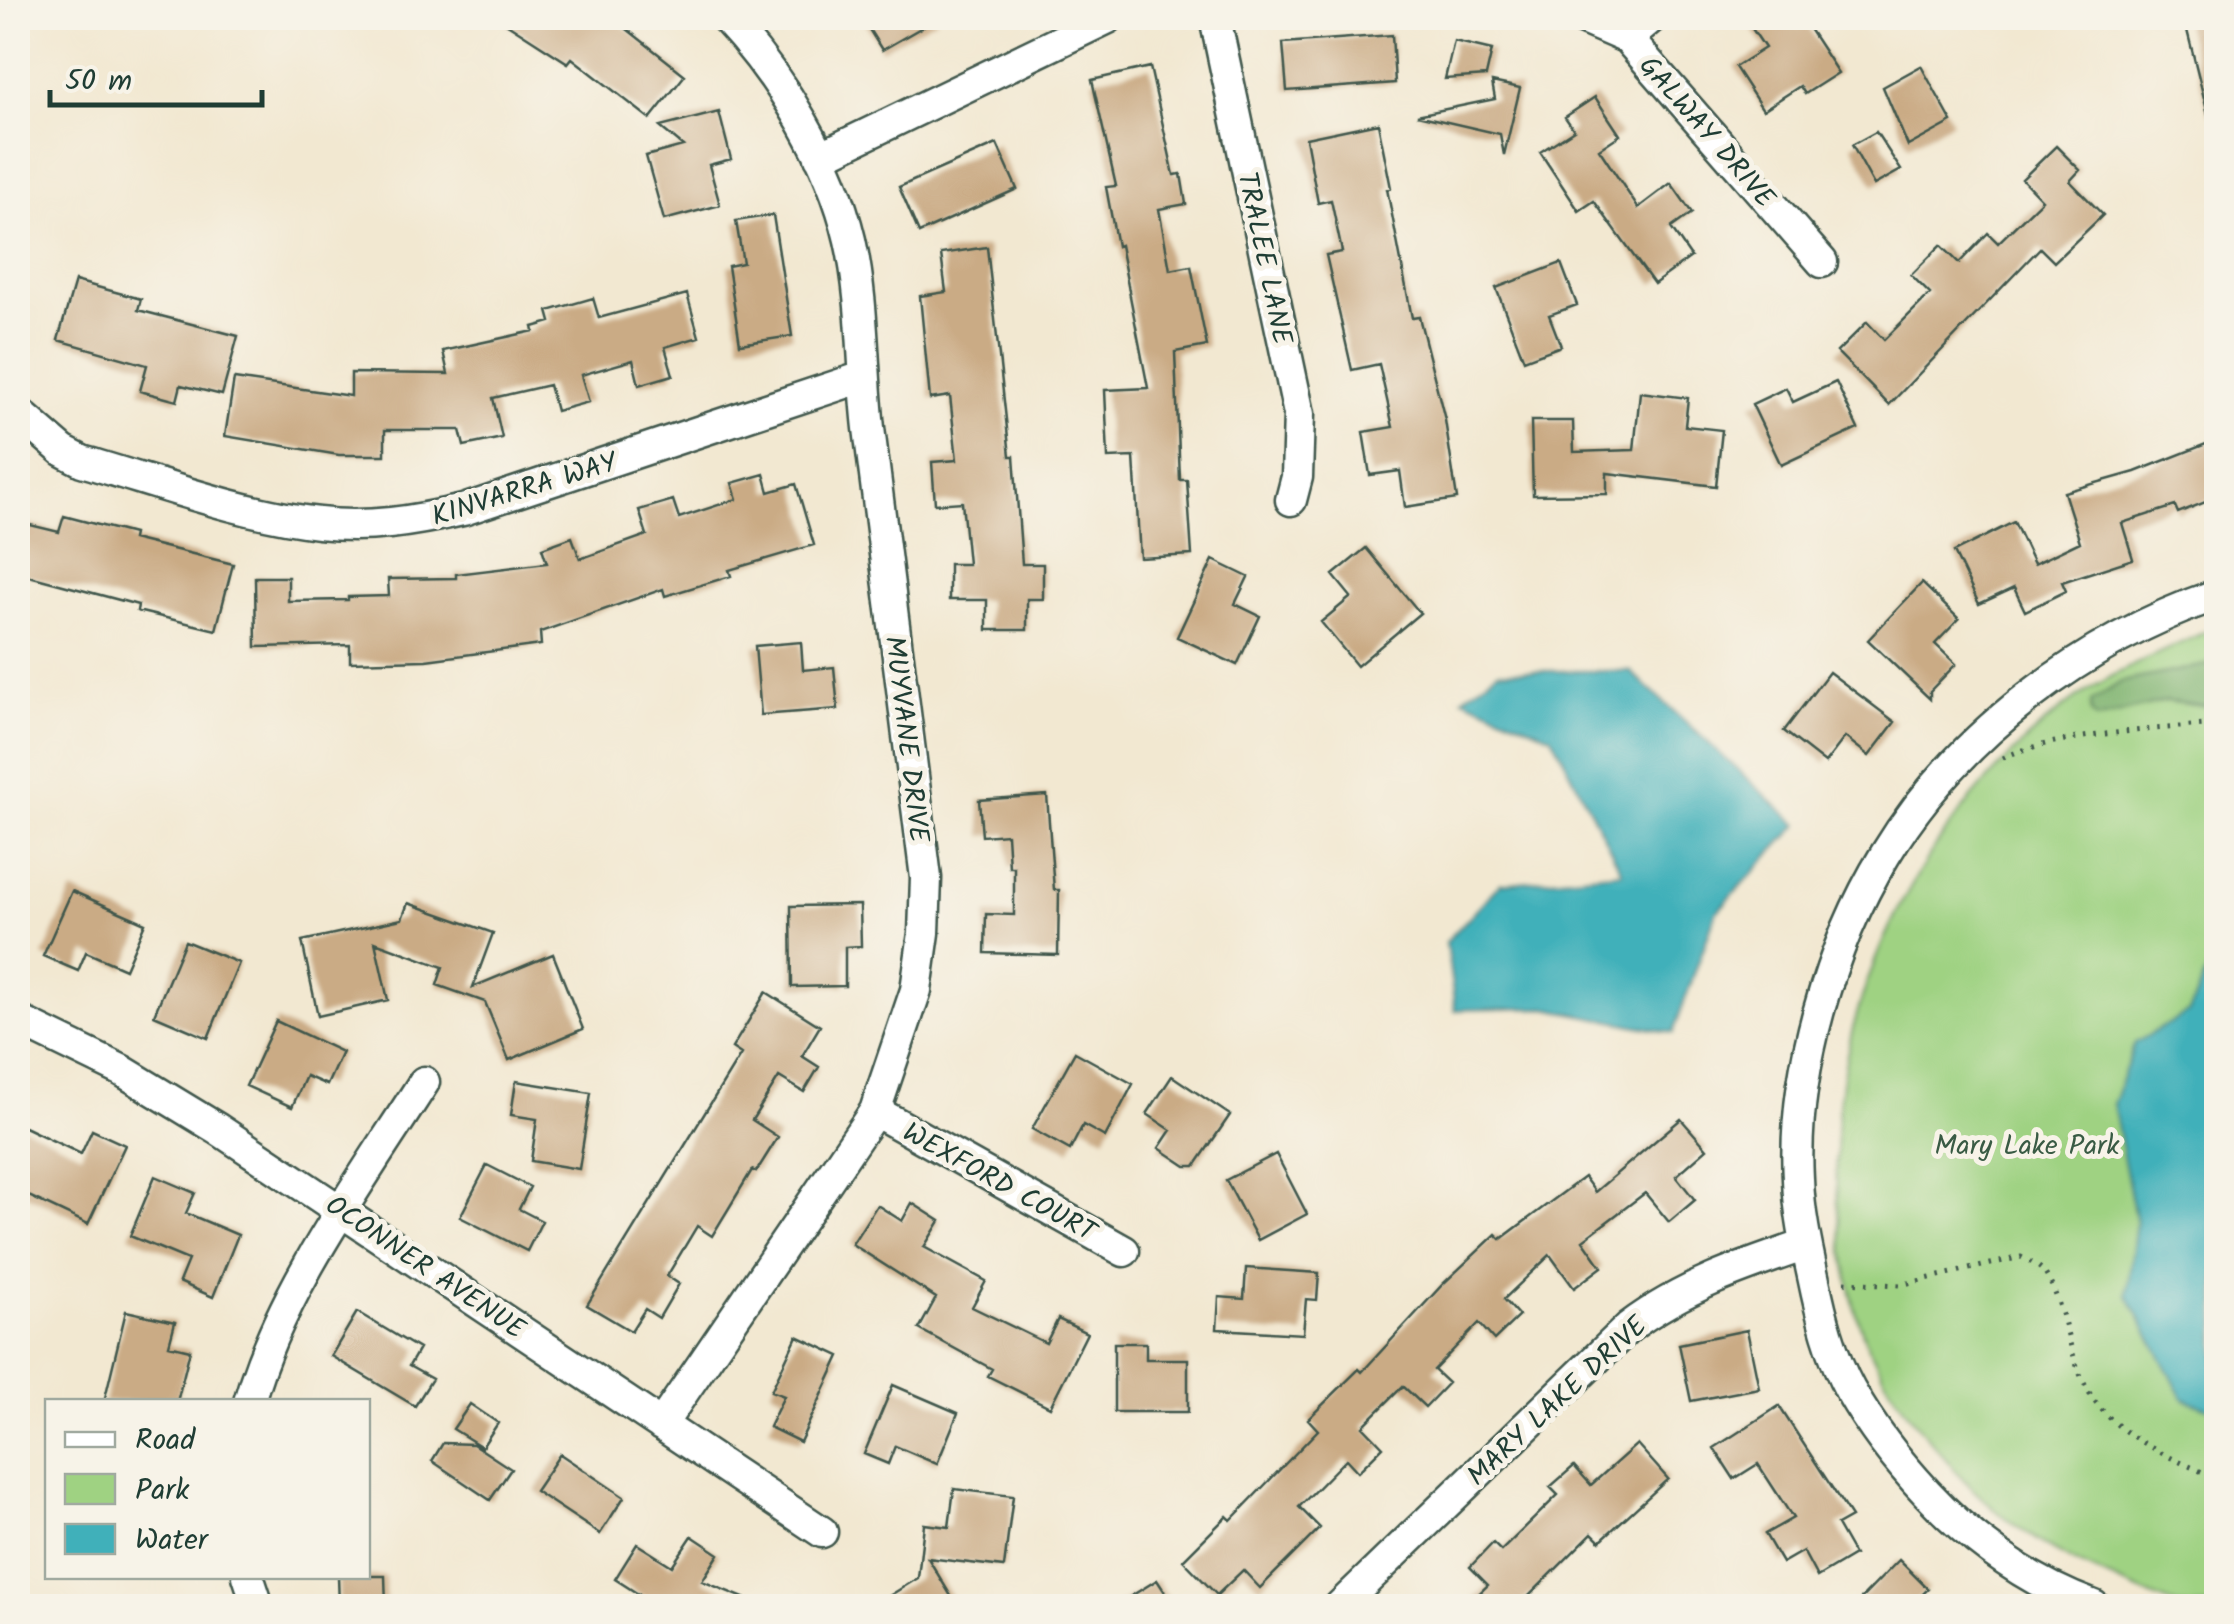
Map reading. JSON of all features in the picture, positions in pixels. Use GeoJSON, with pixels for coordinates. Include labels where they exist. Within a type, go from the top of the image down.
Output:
{"type":"FeatureCollection","features":[{"type":"Feature","properties":{"kind":"street","name":"MUYVANE DRIVE"},"geometry":{"type":"LineString","coordinates":[[661,1424],[874,1111],[916,990],[924,934],[926,878],[863,376],[858,283],[850,237],[820,158],[772,73],[726,18]]}},
{"type":"Feature","properties":{"kind":"street"},"geometry":{"type":"LineString","coordinates":[[820,158],[1108,18]]}},
{"type":"Feature","properties":{"kind":"street","name":"TRALEE LANE"},"geometry":{"type":"LineString","coordinates":[[1215,18],[1299,414],[1297,477],[1291,500]]}},
{"type":"Feature","properties":{"kind":"street","name":"GALWAY DRIVE"},"geometry":{"type":"LineString","coordinates":[[1582,18],[1627,38],[1822,262]]}},
{"type":"Feature","properties":{"kind":"street"},"geometry":{"type":"LineString","coordinates":[[1627,38],[1651,18]]}},
{"type":"Feature","properties":{"kind":"street","name":"KINVARRA WAY"},"geometry":{"type":"LineString","coordinates":[[18,412],[52,442],[82,461],[266,513],[318,523],[370,525],[417,521],[463,510],[863,376]]}},
{"type":"Feature","properties":{"kind":"street"},"geometry":{"type":"LineString","coordinates":[[2094,1606],[2027,1574],[1976,1540],[1889,1449],[1850,1390],[1827,1335],[1806,1245],[1798,1160],[1808,1064],[1824,991],[1851,922],[1886,854],[1950,768],[2026,699],[2087,656],[2151,621],[2216,594]]}},
{"type":"Feature","properties":{"kind":"street","name":"OCONNER AVENUE"},"geometry":{"type":"LineString","coordinates":[[18,1020],[121,1070],[342,1209],[822,1532]]}},
{"type":"Feature","properties":{"kind":"street"},"geometry":{"type":"LineString","coordinates":[[250,1399],[275,1330],[342,1209],[424,1082]]}},
{"type":"Feature","properties":{"kind":"street","name":"WEXFORD COURT"},"geometry":{"type":"LineString","coordinates":[[874,1111],[1124,1251]]}},
{"type":"Feature","properties":{"kind":"street","name":"MARY LAKE DRIVE"},"geometry":{"type":"LineString","coordinates":[[1340,1606],[1629,1326],[1664,1302],[1705,1283],[1806,1245]]}},
{"type":"Feature","properties":{"kind":"street"},"geometry":{"type":"LineString","coordinates":[[249,1579],[258,1606]]}},
{"type":"Feature","properties":{"kind":"path"},"geometry":{"type":"LineString","coordinates":[[2016,752],[2086,738],[2216,724]]}},
{"type":"Feature","properties":{"kind":"path"},"geometry":{"type":"LineString","coordinates":[[1848,1281],[1900,1285],[1996,1262],[2021,1258],[2031,1262],[2046,1275],[2081,1376],[2100,1408],[2152,1447],[2216,1478]]}},
{"type":"Feature","properties":{"kind":"green space","name":"Mary Lake Park"},"geometry":{"type":"Polygon","coordinates":[[[2216,627],[2216,1606],[2188,1607],[2168,1603],[2111,1579],[2039,1541],[1995,1510],[1923,1432],[1884,1377],[1858,1320],[1843,1247],[1836,1172],[1840,1098],[1853,1027],[1876,959],[1907,893],[1946,832],[1993,774],[2065,706],[2127,668],[2216,627]]]}},
{"type":"Feature","properties":{"kind":"green space"},"geometry":{"type":"Polygon","coordinates":[[[2216,663],[2216,708],[2166,701],[2097,719],[2091,713],[2091,702],[2121,682],[2216,663]]]}},
{"type":"Feature","properties":{"kind":"water"},"geometry":{"type":"Polygon","coordinates":[[[1498,671],[1630,671],[1798,825],[1716,913],[1673,1033],[1546,1008],[1455,1010],[1446,942],[1500,884],[1622,872],[1552,736],[1463,698],[1498,671]]]}},
{"type":"Feature","properties":{"kind":"water"},"geometry":{"type":"Polygon","coordinates":[[[2216,951],[2216,1411],[2184,1399],[2127,1294],[2136,1222],[2113,1104],[2135,1043],[2189,1012],[2216,951]]]}},
{"type":"Feature","properties":{"kind":"building"},"geometry":{"type":"Polygon","coordinates":[[[498,18],[613,18],[685,75],[650,119],[572,58],[568,63],[498,18]]]}},
{"type":"Feature","properties":{"kind":"building"},"geometry":{"type":"Polygon","coordinates":[[[862,18],[938,18],[882,50],[862,18]]]}},
{"type":"Feature","properties":{"kind":"building"},"geometry":{"type":"Polygon","coordinates":[[[1745,18],[1802,18],[1838,73],[1805,94],[1800,86],[1763,110],[1735,67],[1765,48],[1745,18]]]}},
{"type":"Feature","properties":{"kind":"building"},"geometry":{"type":"Polygon","coordinates":[[[2184,18],[2216,18],[2216,113],[2208,114],[2184,18]]]}},
{"type":"Feature","properties":{"kind":"building"},"geometry":{"type":"Polygon","coordinates":[[[1392,35],[1395,83],[1287,91],[1283,43],[1392,35]]]}},
{"type":"Feature","properties":{"kind":"building"},"geometry":{"type":"Polygon","coordinates":[[[1454,41],[1492,50],[1486,76],[1445,79],[1454,41]]]}},
{"type":"Feature","properties":{"kind":"building"},"geometry":{"type":"Polygon","coordinates":[[[1921,66],[1952,122],[1908,146],[1883,87],[1921,66]]]}},
{"type":"Feature","properties":{"kind":"building"},"geometry":{"type":"Polygon","coordinates":[[[1150,67],[1174,175],[1181,174],[1186,204],[1159,209],[1170,270],[1191,266],[1207,346],[1175,352],[1180,480],[1187,480],[1192,555],[1140,558],[1134,457],[1108,458],[1105,390],[1148,388],[1106,187],[1116,186],[1092,80],[1150,67]]]}},
{"type":"Feature","properties":{"kind":"building"},"geometry":{"type":"Polygon","coordinates":[[[1492,82],[1520,88],[1504,155],[1500,134],[1417,115],[1495,99],[1492,82]]]}},
{"type":"Feature","properties":{"kind":"building"},"geometry":{"type":"Polygon","coordinates":[[[1595,97],[1620,135],[1599,149],[1638,208],[1671,183],[1692,213],[1671,228],[1691,257],[1654,284],[1594,201],[1579,211],[1540,152],[1574,130],[1565,117],[1595,97]]]}},
{"type":"Feature","properties":{"kind":"building"},"geometry":{"type":"Polygon","coordinates":[[[719,112],[731,159],[709,165],[720,205],[664,220],[646,156],[683,146],[660,127],[719,112]]]}},
{"type":"Feature","properties":{"kind":"building"},"geometry":{"type":"Polygon","coordinates":[[[1378,123],[1412,318],[1419,317],[1445,420],[1457,499],[1405,507],[1400,471],[1370,475],[1363,432],[1393,427],[1379,364],[1352,370],[1326,255],[1342,252],[1331,200],[1318,203],[1306,138],[1378,123]]]}},
{"type":"Feature","properties":{"kind":"building"},"geometry":{"type":"Polygon","coordinates":[[[1876,132],[1901,170],[1874,185],[1852,145],[1876,132]]]}},
{"type":"Feature","properties":{"kind":"building"},"geometry":{"type":"Polygon","coordinates":[[[997,144],[1017,189],[919,233],[899,187],[997,144]]]}},
{"type":"Feature","properties":{"kind":"building"},"geometry":{"type":"Polygon","coordinates":[[[2056,146],[2080,170],[2070,181],[2103,215],[2054,262],[2040,248],[1889,405],[1837,352],[1867,322],[1884,340],[1930,294],[1911,275],[1941,245],[1959,263],[1988,233],[1998,243],[2042,200],[2022,179],[2056,146]]]}},
{"type":"Feature","properties":{"kind":"building"},"geometry":{"type":"Polygon","coordinates":[[[773,215],[792,336],[740,344],[728,266],[743,263],[736,221],[773,215]]]}},
{"type":"Feature","properties":{"kind":"building"},"geometry":{"type":"Polygon","coordinates":[[[987,247],[1010,456],[1014,456],[1022,564],[1043,564],[1043,599],[1027,599],[1027,630],[987,630],[987,600],[949,600],[949,564],[968,564],[962,502],[935,504],[932,462],[957,460],[950,396],[930,399],[920,296],[946,292],[941,254],[987,247]]]}},
{"type":"Feature","properties":{"kind":"building"},"geometry":{"type":"Polygon","coordinates":[[[1561,263],[1577,305],[1549,315],[1561,346],[1524,360],[1496,288],[1561,263]]]}},
{"type":"Feature","properties":{"kind":"building"},"geometry":{"type":"Polygon","coordinates":[[[75,281],[141,299],[138,310],[238,336],[222,395],[181,385],[177,401],[140,391],[147,365],[58,340],[75,281]]]}},
{"type":"Feature","properties":{"kind":"building"},"geometry":{"type":"Polygon","coordinates":[[[687,294],[699,337],[665,347],[673,375],[639,385],[633,360],[581,375],[589,402],[556,411],[549,385],[493,398],[502,438],[464,446],[460,430],[385,430],[385,455],[339,455],[225,436],[234,379],[351,396],[351,373],[448,374],[443,351],[534,331],[533,327],[551,322],[548,311],[593,298],[599,318],[687,294]]]}},
{"type":"Feature","properties":{"kind":"building"},"geometry":{"type":"Polygon","coordinates":[[[1836,382],[1858,429],[1781,465],[1752,404],[1786,388],[1793,402],[1836,382]]]}},
{"type":"Feature","properties":{"kind":"building"},"geometry":{"type":"Polygon","coordinates":[[[1640,392],[1688,398],[1685,426],[1722,430],[1716,486],[1607,473],[1607,494],[1533,495],[1531,421],[1573,421],[1574,452],[1634,450],[1640,392]]]}},
{"type":"Feature","properties":{"kind":"building"},"geometry":{"type":"Polygon","coordinates":[[[2216,440],[2216,498],[2178,513],[2175,506],[2122,523],[2133,559],[2062,582],[2066,591],[2025,611],[2014,588],[1979,604],[1954,552],[2014,522],[2034,564],[2080,542],[2064,492],[2135,472],[2216,440]]]}},
{"type":"Feature","properties":{"kind":"building"},"geometry":{"type":"Polygon","coordinates":[[[764,474],[769,492],[796,484],[814,545],[729,570],[731,576],[665,596],[663,589],[540,632],[541,645],[426,660],[350,662],[350,645],[256,647],[255,577],[288,577],[288,601],[348,600],[389,596],[388,579],[456,578],[456,574],[547,563],[542,548],[572,537],[580,559],[647,535],[639,510],[673,500],[679,518],[737,499],[732,483],[764,474]]]}},
{"type":"Feature","properties":{"kind":"building"},"geometry":{"type":"Polygon","coordinates":[[[64,516],[133,534],[132,539],[233,564],[216,630],[137,611],[138,605],[18,573],[18,522],[59,532],[64,516]]]}},
{"type":"Feature","properties":{"kind":"building"},"geometry":{"type":"Polygon","coordinates":[[[1366,548],[1420,613],[1357,666],[1321,622],[1351,597],[1333,575],[1366,548]]]}},
{"type":"Feature","properties":{"kind":"building"},"geometry":{"type":"Polygon","coordinates":[[[1213,560],[1248,577],[1235,604],[1260,616],[1237,665],[1177,637],[1213,560]]]}},
{"type":"Feature","properties":{"kind":"building"},"geometry":{"type":"Polygon","coordinates":[[[1922,583],[1959,619],[1935,644],[1956,664],[1930,691],[1930,699],[1868,640],[1922,583]]]}},
{"type":"Feature","properties":{"kind":"building"},"geometry":{"type":"Polygon","coordinates":[[[801,642],[803,670],[834,667],[838,709],[761,715],[755,646],[801,642]]]}},
{"type":"Feature","properties":{"kind":"building"},"geometry":{"type":"Polygon","coordinates":[[[1829,672],[1895,722],[1869,756],[1845,737],[1825,763],[1784,731],[1829,672]]]}},
{"type":"Feature","properties":{"kind":"building"},"geometry":{"type":"Polygon","coordinates":[[[1047,795],[1054,890],[1059,890],[1058,955],[985,953],[986,914],[1014,915],[1014,867],[1009,867],[1007,834],[982,836],[979,800],[1047,795]]]}},
{"type":"Feature","properties":{"kind":"building"},"geometry":{"type":"Polygon","coordinates":[[[72,891],[145,923],[125,969],[86,952],[78,971],[43,956],[72,891]]]}},
{"type":"Feature","properties":{"kind":"building"},"geometry":{"type":"Polygon","coordinates":[[[408,903],[493,933],[473,987],[553,954],[583,1029],[509,1060],[485,1002],[437,985],[443,967],[375,942],[388,1000],[318,1016],[302,941],[402,919],[408,903]]]}},
{"type":"Feature","properties":{"kind":"building"},"geometry":{"type":"Polygon","coordinates":[[[860,905],[861,946],[845,947],[845,986],[792,987],[791,906],[860,905]]]}},
{"type":"Feature","properties":{"kind":"building"},"geometry":{"type":"Polygon","coordinates":[[[185,941],[239,963],[208,1038],[154,1015],[185,941]]]}},
{"type":"Feature","properties":{"kind":"building"},"geometry":{"type":"Polygon","coordinates":[[[766,992],[820,1026],[802,1056],[819,1067],[804,1092],[779,1077],[752,1120],[778,1137],[756,1172],[752,1170],[712,1236],[697,1226],[667,1276],[679,1284],[659,1318],[645,1309],[631,1331],[587,1305],[741,1054],[732,1048],[766,992]]]}},
{"type":"Feature","properties":{"kind":"building"},"geometry":{"type":"Polygon","coordinates":[[[276,1021],[342,1052],[327,1085],[306,1076],[292,1107],[246,1086],[276,1021]]]}},
{"type":"Feature","properties":{"kind":"building"},"geometry":{"type":"Polygon","coordinates":[[[1075,1052],[1133,1084],[1105,1137],[1083,1125],[1070,1150],[1032,1129],[1075,1052]]]}},
{"type":"Feature","properties":{"kind":"building"},"geometry":{"type":"Polygon","coordinates":[[[1172,1076],[1230,1115],[1195,1166],[1186,1166],[1159,1148],[1171,1130],[1147,1114],[1172,1076]]]}},
{"type":"Feature","properties":{"kind":"building"},"geometry":{"type":"Polygon","coordinates":[[[516,1081],[591,1093],[579,1169],[531,1161],[537,1119],[511,1115],[516,1081]]]}},
{"type":"Feature","properties":{"kind":"building"},"geometry":{"type":"Polygon","coordinates":[[[1681,1119],[1707,1149],[1676,1176],[1695,1200],[1669,1222],[1645,1193],[1583,1240],[1602,1267],[1574,1288],[1550,1255],[1504,1299],[1519,1316],[1494,1340],[1479,1323],[1434,1370],[1448,1383],[1425,1407],[1403,1386],[1363,1426],[1383,1447],[1358,1472],[1346,1459],[1299,1507],[1320,1528],[1260,1588],[1243,1570],[1217,1595],[1183,1560],[1227,1516],[1231,1520],[1318,1430],[1308,1419],[1359,1369],[1362,1372],[1443,1284],[1496,1234],[1501,1239],[1584,1177],[1595,1192],[1681,1119]]]}},
{"type":"Feature","properties":{"kind":"building"},"geometry":{"type":"Polygon","coordinates":[[[18,1124],[81,1154],[92,1130],[125,1145],[88,1224],[18,1191],[18,1124]]]}},
{"type":"Feature","properties":{"kind":"building"},"geometry":{"type":"Polygon","coordinates":[[[1276,1154],[1307,1214],[1258,1240],[1226,1180],[1276,1154]]]}},
{"type":"Feature","properties":{"kind":"building"},"geometry":{"type":"Polygon","coordinates":[[[487,1165],[530,1187],[519,1209],[542,1221],[527,1251],[460,1217],[487,1165]]]}},
{"type":"Feature","properties":{"kind":"building"},"geometry":{"type":"Polygon","coordinates":[[[155,1176],[195,1193],[186,1213],[238,1235],[213,1297],[179,1282],[188,1260],[130,1236],[155,1176]]]}},
{"type":"Feature","properties":{"kind":"building"},"geometry":{"type":"Polygon","coordinates":[[[912,1203],[940,1221],[924,1247],[986,1281],[972,1307],[1046,1343],[1058,1319],[1087,1333],[1050,1407],[988,1376],[992,1369],[919,1329],[936,1298],[852,1244],[877,1205],[902,1221],[912,1203]]]}},
{"type":"Feature","properties":{"kind":"building"},"geometry":{"type":"Polygon","coordinates":[[[1246,1268],[1319,1273],[1317,1300],[1306,1299],[1303,1334],[1217,1329],[1219,1297],[1244,1299],[1246,1268]]]}},
{"type":"Feature","properties":{"kind":"building"},"geometry":{"type":"Polygon","coordinates":[[[126,1311],[175,1322],[169,1345],[190,1350],[178,1399],[105,1399],[126,1311]]]}},
{"type":"Feature","properties":{"kind":"building"},"geometry":{"type":"Polygon","coordinates":[[[357,1312],[419,1349],[409,1366],[432,1379],[415,1406],[331,1356],[357,1312]]]}},
{"type":"Feature","properties":{"kind":"building"},"geometry":{"type":"Polygon","coordinates":[[[1747,1330],[1759,1388],[1691,1401],[1679,1344],[1747,1330]]]}},
{"type":"Feature","properties":{"kind":"building"},"geometry":{"type":"Polygon","coordinates":[[[797,1336],[840,1356],[800,1442],[769,1427],[784,1396],[771,1391],[797,1336]]]}},
{"type":"Feature","properties":{"kind":"building"},"geometry":{"type":"Polygon","coordinates":[[[1114,1343],[1146,1343],[1146,1359],[1188,1359],[1188,1412],[1114,1412],[1114,1343]]]}},
{"type":"Feature","properties":{"kind":"building"},"geometry":{"type":"Polygon","coordinates":[[[893,1385],[958,1413],[937,1464],[895,1446],[888,1464],[864,1454],[893,1385]]]}},
{"type":"Feature","properties":{"kind":"building"},"geometry":{"type":"Polygon","coordinates":[[[470,1404],[498,1423],[482,1447],[453,1429],[470,1404]]]}},
{"type":"Feature","properties":{"kind":"building"},"geometry":{"type":"Polygon","coordinates":[[[1779,1406],[1851,1517],[1837,1525],[1854,1555],[1817,1577],[1803,1551],[1782,1563],[1765,1534],[1793,1518],[1758,1464],[1734,1479],[1714,1448],[1779,1406]]]}},
{"type":"Feature","properties":{"kind":"building"},"geometry":{"type":"Polygon","coordinates":[[[443,1443],[473,1444],[511,1469],[490,1500],[432,1461],[443,1443]]]}},
{"type":"Feature","properties":{"kind":"building"},"geometry":{"type":"Polygon","coordinates":[[[1637,1444],[1668,1479],[1600,1541],[1592,1533],[1519,1606],[1466,1606],[1488,1585],[1470,1567],[1493,1543],[1501,1551],[1558,1495],[1550,1487],[1574,1466],[1591,1485],[1637,1444]]]}},
{"type":"Feature","properties":{"kind":"building"},"geometry":{"type":"Polygon","coordinates":[[[560,1454],[624,1497],[600,1534],[535,1491],[560,1454]]]}},
{"type":"Feature","properties":{"kind":"building"},"geometry":{"type":"Polygon","coordinates":[[[954,1489],[1013,1496],[1004,1567],[928,1558],[957,1606],[873,1606],[918,1578],[924,1524],[949,1527],[954,1489]]]}},
{"type":"Feature","properties":{"kind":"building"},"geometry":{"type":"Polygon","coordinates":[[[692,1536],[719,1554],[702,1581],[763,1606],[657,1606],[615,1579],[637,1544],[672,1566],[692,1536]]]}},
{"type":"Feature","properties":{"kind":"building"},"geometry":{"type":"Polygon","coordinates":[[[1899,1560],[1928,1589],[1911,1606],[1854,1606],[1899,1560]]]}},
{"type":"Feature","properties":{"kind":"building"},"geometry":{"type":"Polygon","coordinates":[[[385,1576],[386,1606],[339,1606],[338,1579],[385,1576]]]}},
{"type":"Feature","properties":{"kind":"building"},"geometry":{"type":"Polygon","coordinates":[[[1157,1580],[1174,1606],[1115,1606],[1157,1580]]]}}]}
